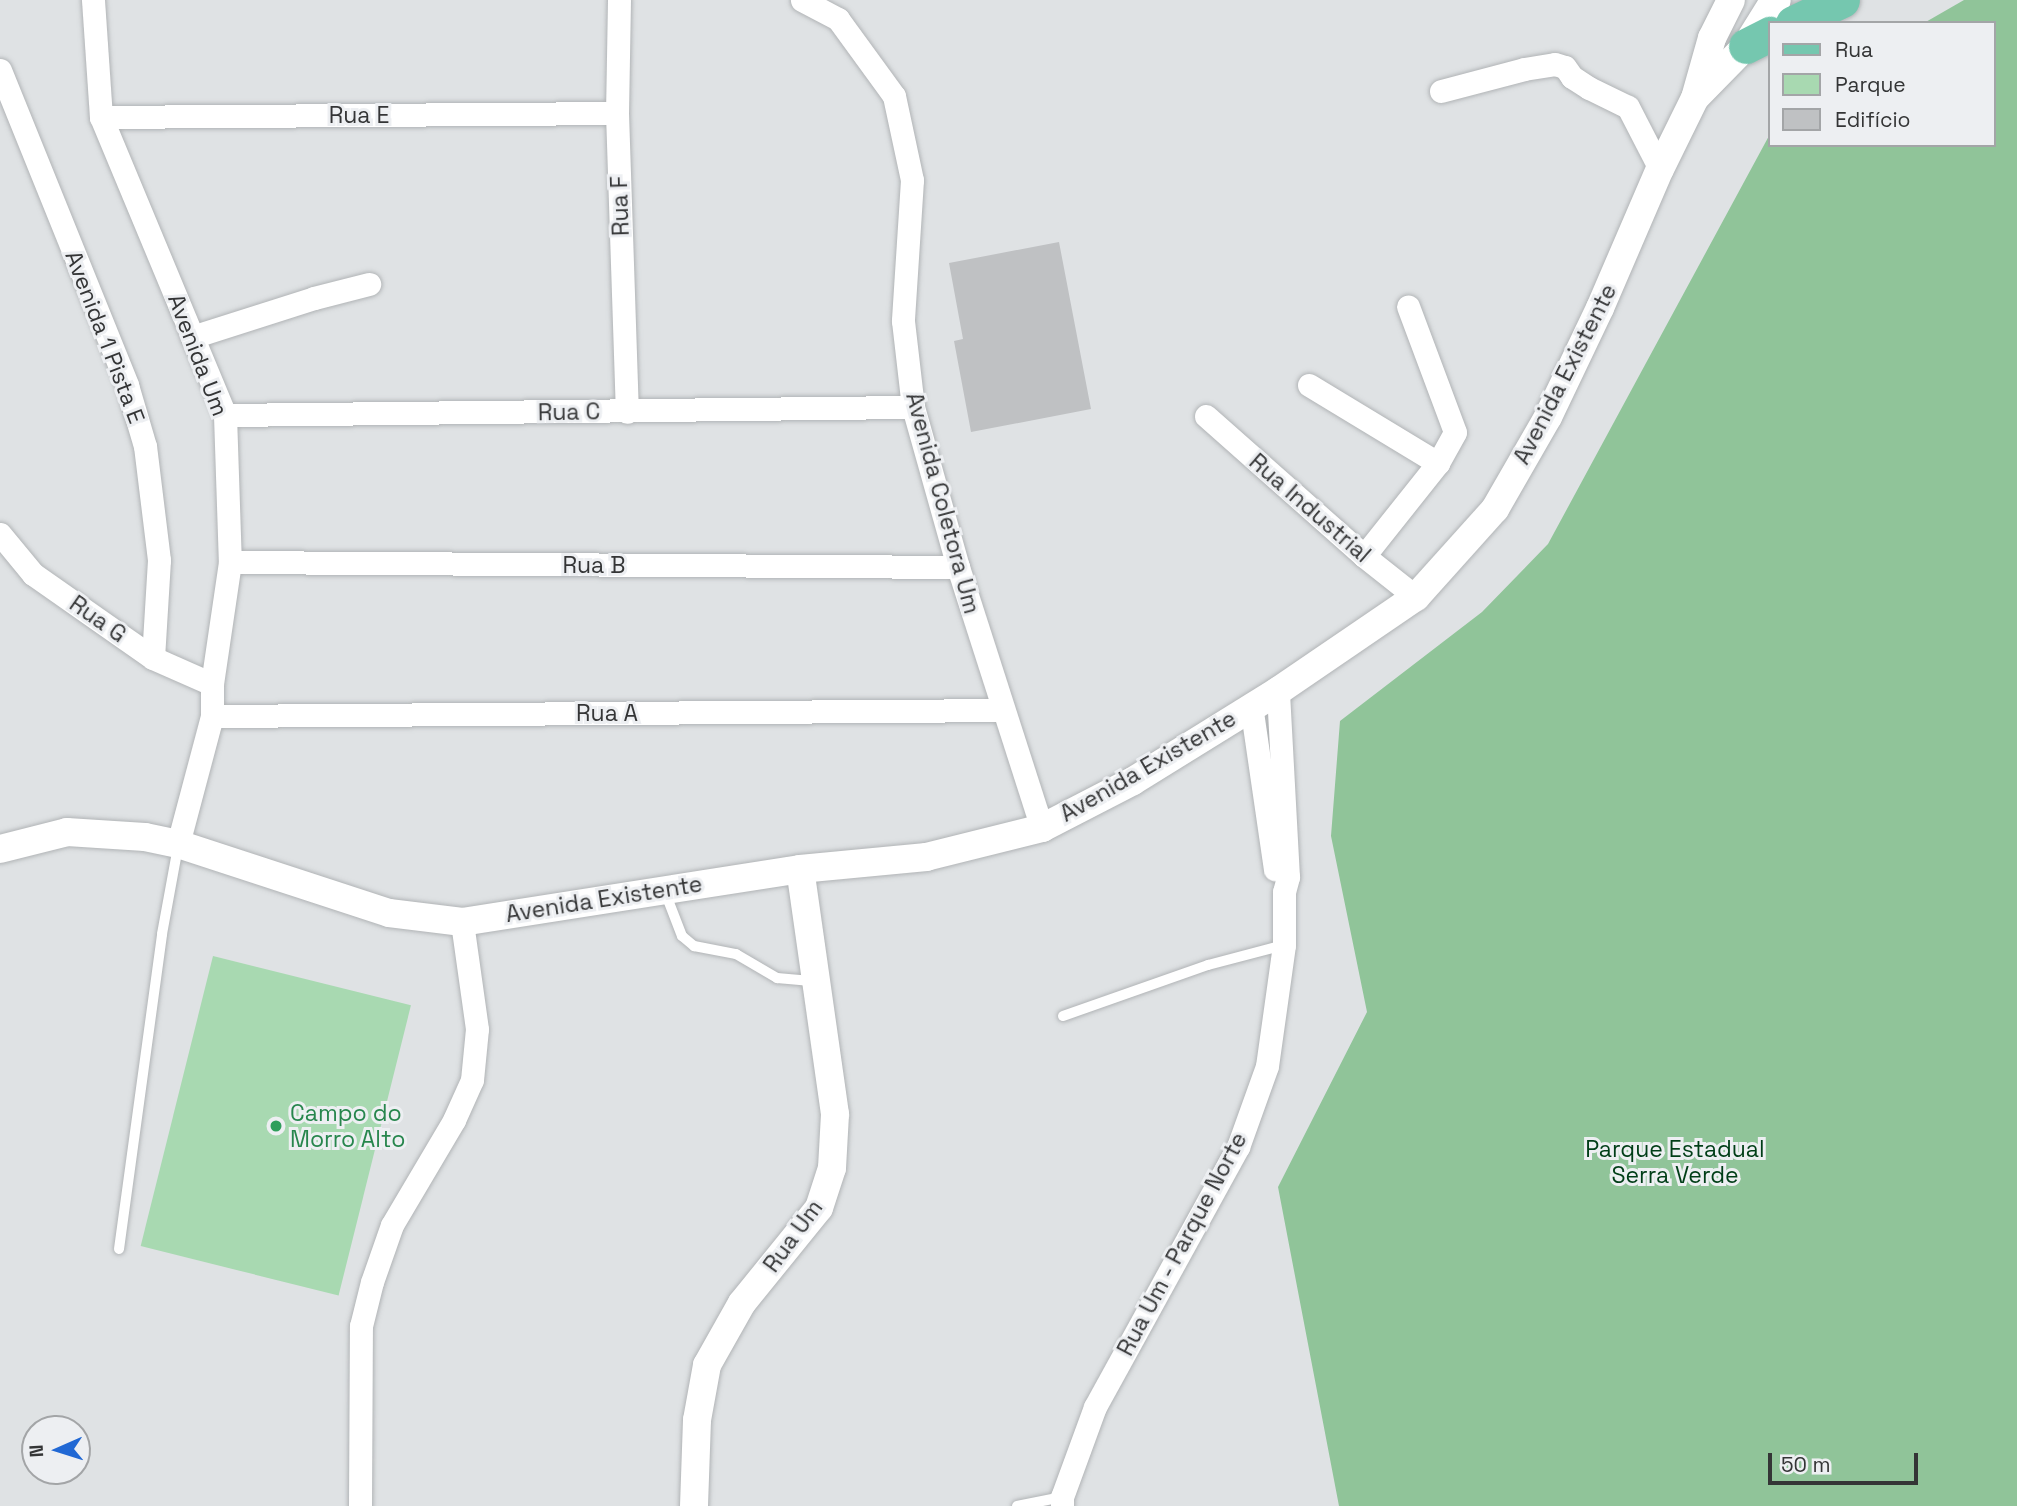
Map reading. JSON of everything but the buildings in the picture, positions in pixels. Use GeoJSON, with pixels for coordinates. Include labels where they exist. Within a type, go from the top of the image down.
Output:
{"type":"FeatureCollection","features":[{"type":"Feature","properties":{"kind":"main road"},"geometry":{"type":"LineString","coordinates":[[1797,21],[1842,0]]}},
{"type":"Feature","properties":{"kind":"street","name":"Avenida Um"},"geometry":{"type":"LineString","coordinates":[[93,0],[101,117],[225,415],[230,562],[212,684],[212,716],[178,844]]}},
{"type":"Feature","properties":{"kind":"street","name":"Rua F"},"geometry":{"type":"LineString","coordinates":[[619,0],[617,113],[627,412]]}},
{"type":"Feature","properties":{"kind":"street","name":"Avenida Coletora Um"},"geometry":{"type":"LineString","coordinates":[[802,0],[838,19],[894,96],[912,180],[903,321],[913,407],[958,567],[1042,828]]}},
{"type":"Feature","properties":{"kind":"street"},"geometry":{"type":"LineString","coordinates":[[1695,98],[1712,38],[1731,0]]}},
{"type":"Feature","properties":{"kind":"street"},"geometry":{"type":"LineString","coordinates":[[1695,98],[1758,40],[1772,4],[1777,0]]}},
{"type":"Feature","properties":{"kind":"street"},"geometry":{"type":"LineString","coordinates":[[1441,91],[1524,69],[1555,64],[1564,67],[1572,77],[1628,107],[1660,169]]}},
{"type":"Feature","properties":{"kind":"street","name":"Avenida 1 Pista E"},"geometry":{"type":"LineString","coordinates":[[0,70],[127,385],[145,446],[159,560],[153,658]]}},
{"type":"Feature","properties":{"kind":"street","name":"Avenida Existente"},"geometry":{"type":"LineString","coordinates":[[0,849],[67,832],[145,836],[178,844],[388,913],[462,922],[800,869],[926,857],[1042,828],[1133,781],[1251,705],[1278,691],[1416,597],[1494,509],[1548,417],[1695,98]]}},
{"type":"Feature","properties":{"kind":"street","name":"Rua E"},"geometry":{"type":"LineString","coordinates":[[101,117],[617,113]]}},
{"type":"Feature","properties":{"kind":"street"},"geometry":{"type":"LineString","coordinates":[[192,337],[314,298],[369,284]]}},
{"type":"Feature","properties":{"kind":"street"},"geometry":{"type":"LineString","coordinates":[[1364,556],[1438,463],[1455,432],[1408,306]]}},
{"type":"Feature","properties":{"kind":"street"},"geometry":{"type":"LineString","coordinates":[[1309,385],[1438,463]]}},
{"type":"Feature","properties":{"kind":"street","name":"Rua C"},"geometry":{"type":"LineString","coordinates":[[225,415],[913,407]]}},
{"type":"Feature","properties":{"kind":"street","name":"Rua Industrial"},"geometry":{"type":"LineString","coordinates":[[1206,416],[1364,556],[1416,597]]}},
{"type":"Feature","properties":{"kind":"street","name":"Rua G"},"geometry":{"type":"LineString","coordinates":[[0,534],[33,574],[153,658],[212,684]]}},
{"type":"Feature","properties":{"kind":"street","name":"Rua B"},"geometry":{"type":"LineString","coordinates":[[230,562],[958,567]]}},
{"type":"Feature","properties":{"kind":"street","name":"Rua Um - Parque Norte"},"geometry":{"type":"LineString","coordinates":[[1062,1501],[1095,1407],[1238,1147],[1267,1066],[1284,945],[1284,892],[1288,870],[1278,691]]}},
{"type":"Feature","properties":{"kind":"street","name":"Rua Um - Parque Norte"},"geometry":{"type":"LineString","coordinates":[[1251,705],[1274,866],[1284,892]]}},
{"type":"Feature","properties":{"kind":"street","name":"Rua A"},"geometry":{"type":"LineString","coordinates":[[212,716],[1003,710]]}},
{"type":"Feature","properties":{"kind":"street","name":"Rua Um"},"geometry":{"type":"LineString","coordinates":[[694,1506],[697,1420],[707,1365],[743,1303],[819,1208],[832,1168],[835,1114],[800,869]]}},
{"type":"Feature","properties":{"kind":"street"},"geometry":{"type":"LineString","coordinates":[[360,1506],[361,1326],[372,1282],[393,1225],[454,1120],[472,1080],[477,1029],[462,922]]}},
{"type":"Feature","properties":{"kind":"lane"},"geometry":{"type":"LineString","coordinates":[[119,1249],[162,934],[178,844]]}},
{"type":"Feature","properties":{"kind":"lane"},"geometry":{"type":"LineString","coordinates":[[664,890],[682,936],[694,946],[736,954],[777,978],[817,981]]}},
{"type":"Feature","properties":{"kind":"lane"},"geometry":{"type":"LineString","coordinates":[[1063,1016],[1208,965],[1284,945]]}},
{"type":"Feature","properties":{"kind":"lane"},"geometry":{"type":"LineString","coordinates":[[1017,1506],[1062,1501]]}},
{"type":"Feature","properties":{"kind":"green space","name":"Parque Estadual Serra Verde"},"geometry":{"type":"Polygon","coordinates":[[[1964,0],[2017,0],[2017,1506],[1339,1506],[1278,1187],[1367,1012],[1331,836],[1340,721],[1482,612],[1548,544],[1769,136],[1769,147],[1996,147],[1996,21],[1927,21],[1964,0]]]}},
{"type":"Feature","properties":{"kind":"green space","name":"Campo do Morro Alto"},"geometry":{"type":"Polygon","coordinates":[[[213,956],[411,1005],[339,1295],[141,1246],[213,956]]]}},
{"type":"Feature","properties":{"kind":"place","name":"Campo do Morro Alto"},"geometry":{"type":"Point","coordinates":[276,1126]}}]}
